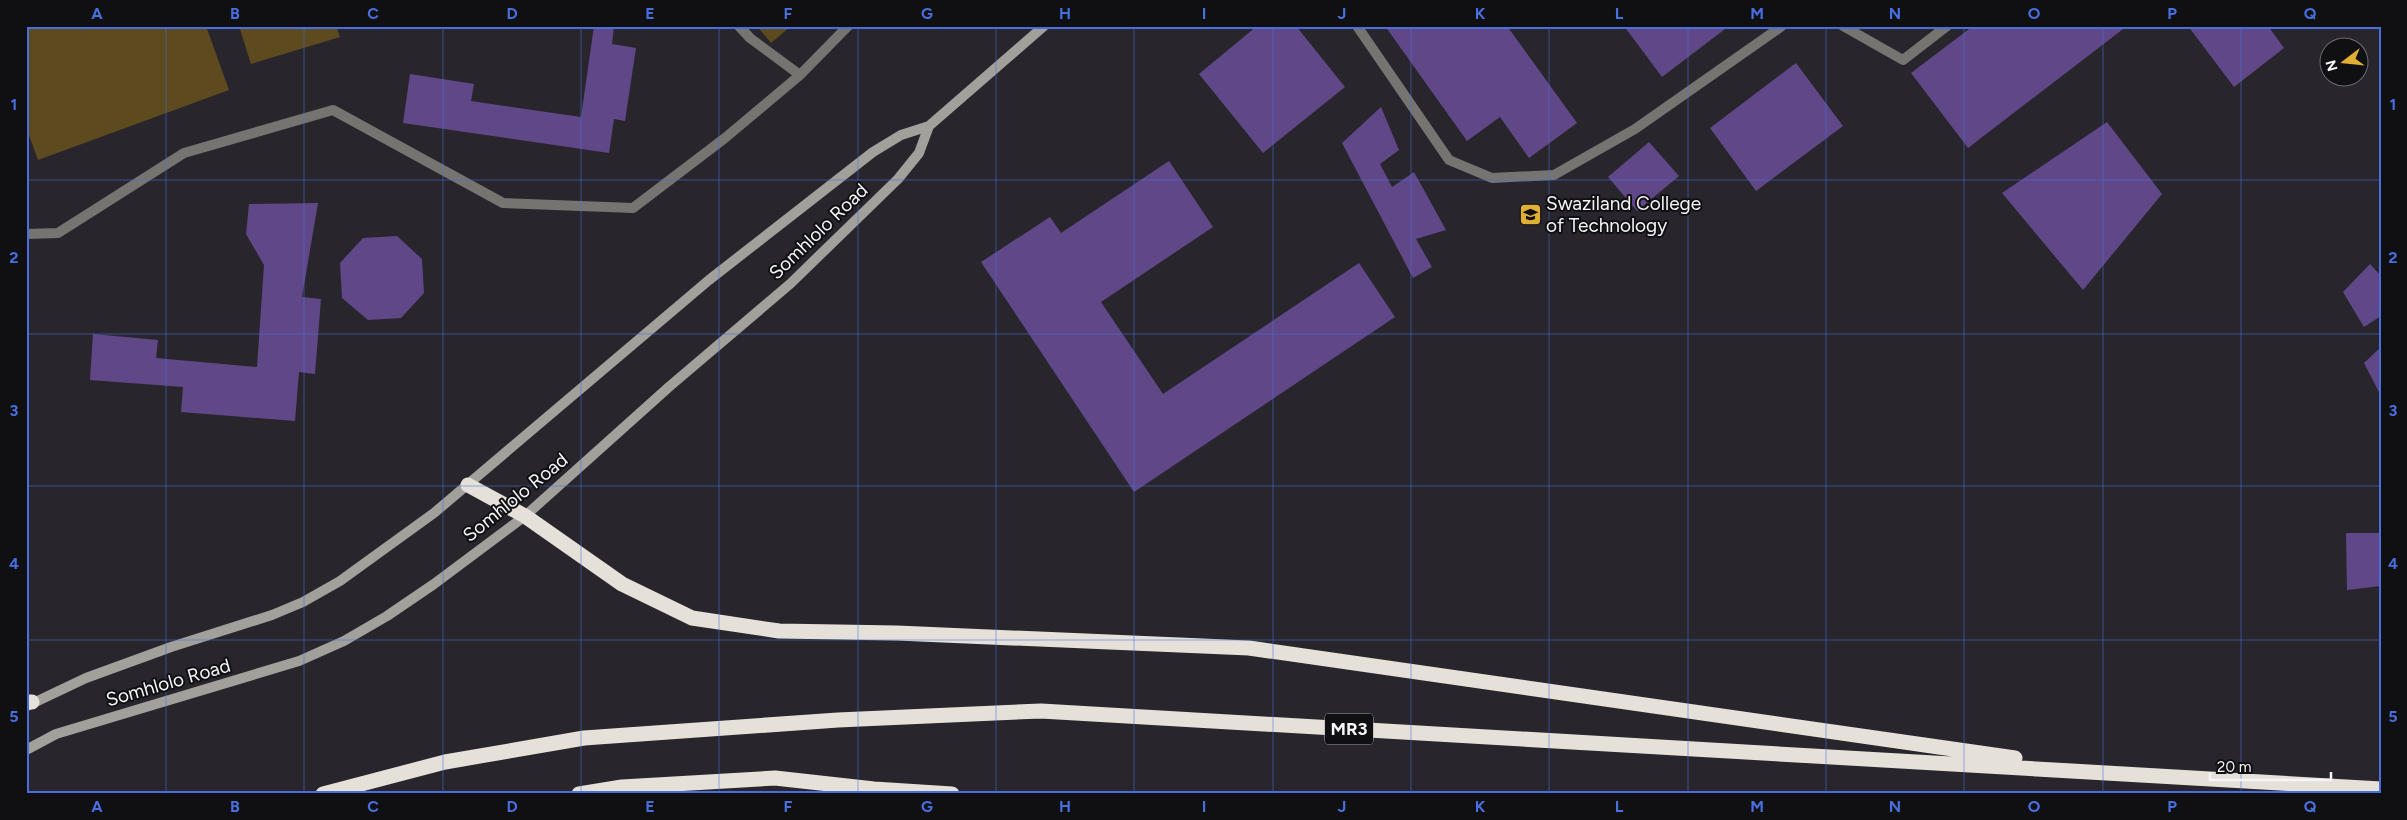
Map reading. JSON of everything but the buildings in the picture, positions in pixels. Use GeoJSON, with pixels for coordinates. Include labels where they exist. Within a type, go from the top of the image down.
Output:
{"type":"FeatureCollection","features":[{"type":"Feature","properties":{"kind":"highway"},"geometry":{"type":"LineString","coordinates":[[468,485],[525,516],[622,584],[692,618],[778,631],[897,633],[1250,648],[2122,774]]}},
{"type":"Feature","properties":{"kind":"highway","name":"MR3"},"geometry":{"type":"LineString","coordinates":[[324,794],[445,762],[584,738],[838,720],[1041,711],[2381,789]]}},
{"type":"Feature","properties":{"kind":"highway"},"geometry":{"type":"LineString","coordinates":[[579,794],[622,787],[775,778],[866,792],[952,794]]}},
{"type":"Feature","properties":{"kind":"main road","name":"Somhlolo Road"},"geometry":{"type":"LineString","coordinates":[[28,704],[86,678],[170,648],[264,618],[303,602],[340,581],[434,513],[709,280],[857,164],[901,135],[929,126],[1044,26]]}},
{"type":"Feature","properties":{"kind":"main road","name":"Somhlolo Road"},"geometry":{"type":"LineString","coordinates":[[26,750],[56,734],[299,660],[344,641],[387,616],[434,584],[525,516],[670,386],[790,284],[898,179],[919,153],[929,126]]}},
{"type":"Feature","properties":{"kind":"street"},"geometry":{"type":"LineString","coordinates":[[739,26],[750,38],[800,75]]}},
{"type":"Feature","properties":{"kind":"street"},"geometry":{"type":"LineString","coordinates":[[26,234],[58,233],[184,153],[333,110],[503,203],[633,208],[725,138],[800,75],[848,26]]}},
{"type":"Feature","properties":{"kind":"street"},"geometry":{"type":"LineString","coordinates":[[1357,26],[1449,160],[1492,178],[1554,175],[1635,129],[1782,26]]}},
{"type":"Feature","properties":{"kind":"street"},"geometry":{"type":"LineString","coordinates":[[1842,26],[1903,60],[1947,26]]}},
{"type":"Feature","properties":{"kind":"shaded area"},"geometry":{"type":"Polygon","coordinates":[[[26,26],[206,26],[229,90],[38,160],[26,127],[26,26]]]}},
{"type":"Feature","properties":{"kind":"shaded area"},"geometry":{"type":"Polygon","coordinates":[[[239,26],[336,26],[340,37],[251,64],[239,26]]]}},
{"type":"Feature","properties":{"kind":"shaded area"},"geometry":{"type":"Polygon","coordinates":[[[757,26],[791,26],[771,43],[757,26]]]}},
{"type":"Feature","properties":{"kind":"place","name":"Swaziland College of Technology"},"geometry":{"type":"Point","coordinates":[1530,214]}}]}
